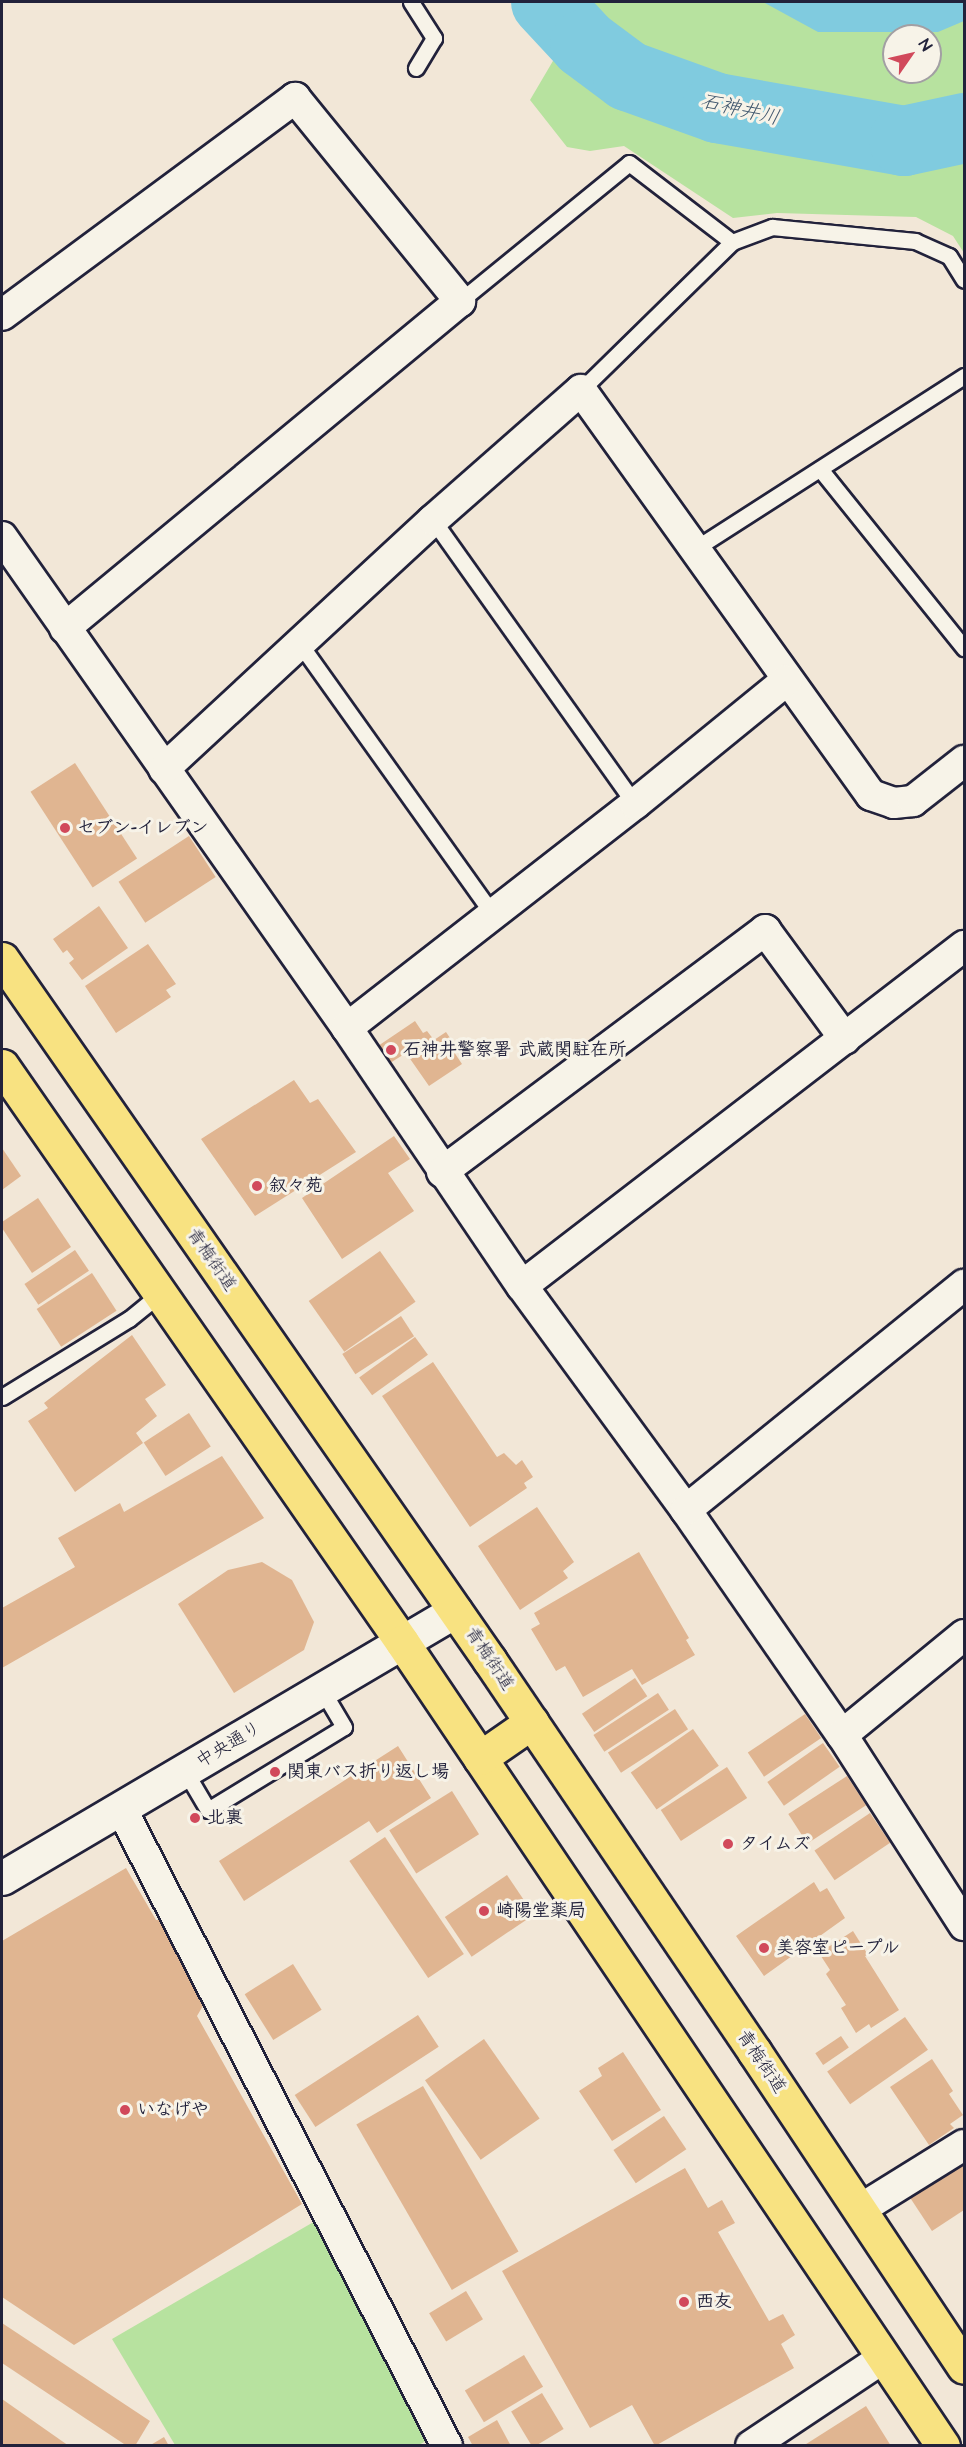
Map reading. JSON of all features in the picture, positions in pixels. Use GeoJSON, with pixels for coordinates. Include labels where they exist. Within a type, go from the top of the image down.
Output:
{"type":"FeatureCollection","features":[{"type":"Feature","properties":{"kind":"main road","name":"青梅街道"},"geometry":{"type":"LineString","coordinates":[[2,959],[531,1722],[964,2367]]}},
{"type":"Feature","properties":{"kind":"main road"},"geometry":{"type":"LineString","coordinates":[[2,1066],[402,1642],[943,2445]]}},
{"type":"Feature","properties":{"kind":"main road"},"geometry":{"type":"LineString","coordinates":[[480,1758],[531,1722]]}},
{"type":"Feature","properties":{"kind":"street"},"geometry":{"type":"LineString","coordinates":[[2,315],[295,98],[460,301],[65,628]]}},
{"type":"Feature","properties":{"kind":"street"},"geometry":{"type":"LineString","coordinates":[[164,770],[433,520],[581,390],[693,550],[871,795],[894,803],[914,801],[964,761]]}},
{"type":"Feature","properties":{"kind":"street"},"geometry":{"type":"LineString","coordinates":[[2,537],[347,1028],[442,1172],[522,1286],[687,1510],[842,1734],[964,1925]]}},
{"type":"Feature","properties":{"kind":"street"},"geometry":{"type":"LineString","coordinates":[[347,1028],[635,804],[787,680]]}},
{"type":"Feature","properties":{"kind":"street"},"geometry":{"type":"LineString","coordinates":[[442,1172],[765,930],[845,1039]]}},
{"type":"Feature","properties":{"kind":"street"},"geometry":{"type":"LineString","coordinates":[[522,1286],[964,946]]}},
{"type":"Feature","properties":{"kind":"street"},"geometry":{"type":"LineString","coordinates":[[687,1510],[964,1285]]}},
{"type":"Feature","properties":{"kind":"street","name":"中央通り"},"geometry":{"type":"LineString","coordinates":[[2,1878],[455,1611]]}},
{"type":"Feature","properties":{"kind":"street"},"geometry":{"type":"LineString","coordinates":[[842,1734],[964,1635]]}},
{"type":"Feature","properties":{"kind":"street"},"geometry":{"type":"LineString","coordinates":[[121,1808],[447,2445]]}},
{"type":"Feature","properties":{"kind":"street"},"geometry":{"type":"LineString","coordinates":[[859,2210],[964,2145]]}},
{"type":"Feature","properties":{"kind":"street"},"geometry":{"type":"LineString","coordinates":[[751,2445],[883,2358]]}},
{"type":"Feature","properties":{"kind":"lane"},"geometry":{"type":"LineString","coordinates":[[411,2],[434,38],[416,68]]}},
{"type":"Feature","properties":{"kind":"lane"},"geometry":{"type":"LineString","coordinates":[[460,301],[629,164],[732,242]]}},
{"type":"Feature","properties":{"kind":"lane"},"geometry":{"type":"LineString","coordinates":[[581,390],[732,242],[772,227],[915,241],[949,256],[964,280]]}},
{"type":"Feature","properties":{"kind":"lane"},"geometry":{"type":"LineString","coordinates":[[693,550],[963,381]]}},
{"type":"Feature","properties":{"kind":"lane"},"geometry":{"type":"LineString","coordinates":[[820,469],[964,648]]}},
{"type":"Feature","properties":{"kind":"lane"},"geometry":{"type":"LineString","coordinates":[[433,520],[635,804]]}},
{"type":"Feature","properties":{"kind":"lane"},"geometry":{"type":"LineString","coordinates":[[300,644],[492,913]]}},
{"type":"Feature","properties":{"kind":"lane"},"geometry":{"type":"LineString","coordinates":[[2,1397],[129,1319],[161,1293]]}},
{"type":"Feature","properties":{"kind":"lane"},"geometry":{"type":"LineString","coordinates":[[185,1771],[208,1810],[344,1727],[322,1690]]}},
{"type":"Feature","properties":{"kind":"green space"},"geometry":{"type":"Polygon","coordinates":[[[570,2],[964,2],[964,253],[953,236],[916,217],[777,213],[733,218],[624,146],[590,151],[567,147],[530,100],[580,15],[570,2]]]}},
{"type":"Feature","properties":{"kind":"green space"},"geometry":{"type":"Polygon","coordinates":[[[317,2220],[431,2438],[417,2446],[175,2445],[112,2339],[317,2220]]]}},
{"type":"Feature","properties":{"kind":"water"},"geometry":{"type":"Polygon","coordinates":[[[763,2],[964,2],[964,21],[942,30],[942,24],[882,24],[882,32],[818,32],[763,2]]]}},
{"type":"Feature","properties":{"kind":"building"},"geometry":{"type":"Polygon","coordinates":[[[75,763],[137,859],[93,887],[31,792],[75,763]]]}},
{"type":"Feature","properties":{"kind":"building"},"geometry":{"type":"Polygon","coordinates":[[[189,836],[216,877],[145,923],[119,882],[189,836]]]}},
{"type":"Feature","properties":{"kind":"building"},"geometry":{"type":"Polygon","coordinates":[[[99,906],[128,948],[82,980],[69,963],[74,959],[67,950],[63,953],[53,939],[99,906]]]}},
{"type":"Feature","properties":{"kind":"building"},"geometry":{"type":"Polygon","coordinates":[[[148,944],[176,984],[166,990],[171,997],[116,1033],[85,986],[148,944]]]}},
{"type":"Feature","properties":{"kind":"building"},"geometry":{"type":"Polygon","coordinates":[[[415,1021],[423,1033],[427,1031],[434,1040],[446,1032],[456,1047],[452,1049],[462,1064],[429,1086],[406,1053],[390,1063],[378,1046],[415,1021]]]}},
{"type":"Feature","properties":{"kind":"building"},"geometry":{"type":"Polygon","coordinates":[[[294,1080],[310,1103],[318,1099],[356,1152],[255,1216],[201,1139],[294,1080]]]}},
{"type":"Feature","properties":{"kind":"building"},"geometry":{"type":"Polygon","coordinates":[[[394,1136],[410,1159],[388,1173],[414,1211],[342,1259],[302,1198],[394,1136]]]}},
{"type":"Feature","properties":{"kind":"building"},"geometry":{"type":"Polygon","coordinates":[[[2,1148],[21,1176],[2,1190],[2,1148]]]}},
{"type":"Feature","properties":{"kind":"building"},"geometry":{"type":"Polygon","coordinates":[[[38,1198],[71,1247],[32,1273],[2,1228],[2,1222],[38,1198]]]}},
{"type":"Feature","properties":{"kind":"building"},"geometry":{"type":"Polygon","coordinates":[[[75,1250],[89,1271],[38,1305],[24,1284],[75,1250]]]}},
{"type":"Feature","properties":{"kind":"building"},"geometry":{"type":"Polygon","coordinates":[[[380,1251],[416,1302],[344,1352],[309,1301],[380,1251]]]}},
{"type":"Feature","properties":{"kind":"building"},"geometry":{"type":"Polygon","coordinates":[[[92,1273],[117,1311],[61,1347],[37,1309],[92,1273]]]}},
{"type":"Feature","properties":{"kind":"building"},"geometry":{"type":"Polygon","coordinates":[[[401,1316],[414,1336],[355,1374],[342,1354],[401,1316]]]}},
{"type":"Feature","properties":{"kind":"building"},"geometry":{"type":"Polygon","coordinates":[[[132,1335],[166,1385],[145,1399],[157,1416],[136,1433],[143,1443],[75,1492],[28,1421],[48,1408],[44,1403],[132,1335]]]}},
{"type":"Feature","properties":{"kind":"building"},"geometry":{"type":"Polygon","coordinates":[[[415,1337],[428,1355],[372,1395],[359,1378],[415,1337]]]}},
{"type":"Feature","properties":{"kind":"building"},"geometry":{"type":"Polygon","coordinates":[[[433,1362],[497,1457],[504,1453],[516,1465],[522,1460],[533,1477],[524,1483],[527,1488],[470,1527],[382,1396],[433,1362]]]}},
{"type":"Feature","properties":{"kind":"building"},"geometry":{"type":"Polygon","coordinates":[[[189,1413],[211,1447],[165,1476],[144,1442],[189,1413]]]}},
{"type":"Feature","properties":{"kind":"building"},"geometry":{"type":"Polygon","coordinates":[[[222,1456],[264,1518],[2,1668],[2,1608],[75,1567],[58,1538],[120,1503],[124,1512],[222,1456]]]}},
{"type":"Feature","properties":{"kind":"building"},"geometry":{"type":"Polygon","coordinates":[[[537,1507],[574,1562],[563,1571],[568,1578],[520,1610],[478,1546],[537,1507]]]}},
{"type":"Feature","properties":{"kind":"building"},"geometry":{"type":"Polygon","coordinates":[[[639,1552],[689,1638],[686,1640],[695,1655],[642,1685],[632,1669],[583,1697],[565,1666],[556,1671],[531,1629],[540,1624],[534,1613],[639,1552]]]}},
{"type":"Feature","properties":{"kind":"building"},"geometry":{"type":"Polygon","coordinates":[[[262,1562],[292,1580],[314,1622],[304,1650],[234,1693],[178,1604],[228,1570],[262,1562]]]}},
{"type":"Feature","properties":{"kind":"building"},"geometry":{"type":"Polygon","coordinates":[[[635,1678],[647,1696],[594,1732],[582,1714],[635,1678]]]}},
{"type":"Feature","properties":{"kind":"building"},"geometry":{"type":"Polygon","coordinates":[[[658,1693],[669,1710],[604,1752],[593,1735],[658,1693]]]}},
{"type":"Feature","properties":{"kind":"building"},"geometry":{"type":"Polygon","coordinates":[[[675,1709],[688,1729],[621,1773],[608,1753],[675,1709]]]}},
{"type":"Feature","properties":{"kind":"building"},"geometry":{"type":"Polygon","coordinates":[[[805,1714],[821,1738],[764,1777],[748,1753],[805,1714]]]}},
{"type":"Feature","properties":{"kind":"building"},"geometry":{"type":"Polygon","coordinates":[[[693,1729],[719,1766],[657,1809],[631,1773],[693,1729]]]}},
{"type":"Feature","properties":{"kind":"building"},"geometry":{"type":"Polygon","coordinates":[[[823,1743],[840,1767],[784,1806],[767,1782],[823,1743]]]}},
{"type":"Feature","properties":{"kind":"building"},"geometry":{"type":"Polygon","coordinates":[[[398,1746],[431,1798],[377,1833],[369,1821],[244,1901],[219,1861],[398,1746]]]}},
{"type":"Feature","properties":{"kind":"building"},"geometry":{"type":"Polygon","coordinates":[[[727,1767],[747,1798],[681,1841],[661,1810],[727,1767]]]}},
{"type":"Feature","properties":{"kind":"building"},"geometry":{"type":"Polygon","coordinates":[[[847,1776],[866,1805],[807,1843],[788,1814],[847,1776]]]}},
{"type":"Feature","properties":{"kind":"building"},"geometry":{"type":"Polygon","coordinates":[[[452,1791],[479,1834],[416,1873],[389,1830],[452,1791]]]}},
{"type":"Feature","properties":{"kind":"building"},"geometry":{"type":"Polygon","coordinates":[[[870,1813],[890,1843],[835,1880],[814,1850],[870,1813]]]}},
{"type":"Feature","properties":{"kind":"building"},"geometry":{"type":"Polygon","coordinates":[[[385,1837],[464,1954],[428,1978],[349,1861],[385,1837]]]}},
{"type":"Feature","properties":{"kind":"building","name":"いなげや"},"geometry":{"type":"Polygon","coordinates":[[[126,1868],[156,1920],[164,1920],[190,1967],[187,1975],[204,2004],[197,2016],[302,2204],[74,2345],[2,2297],[2,1941],[126,1868]]]}},
{"type":"Feature","properties":{"kind":"building"},"geometry":{"type":"Polygon","coordinates":[[[507,1875],[534,1915],[472,1957],[445,1917],[507,1875]]]}},
{"type":"Feature","properties":{"kind":"building"},"geometry":{"type":"Polygon","coordinates":[[[814,1882],[820,1892],[827,1888],[845,1918],[764,1976],[736,1936],[814,1882]]]}},
{"type":"Feature","properties":{"kind":"building"},"geometry":{"type":"Polygon","coordinates":[[[853,1931],[868,1955],[865,1956],[899,2010],[871,2028],[869,2024],[856,2033],[841,2008],[846,2005],[826,1974],[830,1970],[819,1953],[853,1931]]]}},
{"type":"Feature","properties":{"kind":"building"},"geometry":{"type":"Polygon","coordinates":[[[293,1964],[322,2010],[273,2040],[245,1994],[293,1964]]]}},
{"type":"Feature","properties":{"kind":"building"},"geometry":{"type":"Polygon","coordinates":[[[418,2015],[439,2047],[315,2127],[295,2095],[418,2015]]]}},
{"type":"Feature","properties":{"kind":"building"},"geometry":{"type":"Polygon","coordinates":[[[905,2017],[928,2050],[850,2104],[827,2071],[905,2017]]]}},
{"type":"Feature","properties":{"kind":"building"},"geometry":{"type":"Polygon","coordinates":[[[841,2036],[849,2048],[823,2065],[815,2053],[841,2036]]]}},
{"type":"Feature","properties":{"kind":"building"},"geometry":{"type":"Polygon","coordinates":[[[484,2039],[540,2118],[481,2160],[425,2080],[484,2039]]]}},
{"type":"Feature","properties":{"kind":"building"},"geometry":{"type":"Polygon","coordinates":[[[623,2052],[661,2110],[612,2141],[579,2091],[602,2076],[598,2068],[623,2052]]]}},
{"type":"Feature","properties":{"kind":"building"},"geometry":{"type":"Polygon","coordinates":[[[932,2059],[953,2091],[949,2094],[963,2115],[950,2124],[954,2128],[929,2145],[890,2087],[932,2059]]]}},
{"type":"Feature","properties":{"kind":"building"},"geometry":{"type":"Polygon","coordinates":[[[423,2086],[518,2251],[452,2290],[356,2124],[423,2086]]]}},
{"type":"Feature","properties":{"kind":"building"},"geometry":{"type":"Polygon","coordinates":[[[664,2116],[686,2149],[636,2183],[613,2150],[664,2116]]]}},
{"type":"Feature","properties":{"kind":"building"},"geometry":{"type":"Polygon","coordinates":[[[964,2156],[964,2210],[932,2231],[907,2193],[964,2156]]]}},
{"type":"Feature","properties":{"kind":"building"},"geometry":{"type":"Polygon","coordinates":[[[685,2168],[708,2208],[722,2200],[735,2223],[718,2232],[769,2321],[783,2314],[795,2335],[781,2344],[794,2368],[655,2446],[632,2405],[590,2428],[502,2271],[685,2168]]]}},
{"type":"Feature","properties":{"kind":"building"},"geometry":{"type":"Polygon","coordinates":[[[466,2291],[483,2319],[446,2341],[429,2313],[466,2291]]]}},
{"type":"Feature","properties":{"kind":"building"},"geometry":{"type":"Polygon","coordinates":[[[2,2323],[150,2421],[135,2446],[127,2446],[2,2363],[2,2323]]]}},
{"type":"Feature","properties":{"kind":"building"},"geometry":{"type":"Polygon","coordinates":[[[524,2355],[543,2387],[484,2422],[465,2391],[524,2355]]]}},
{"type":"Feature","properties":{"kind":"building"},"geometry":{"type":"Polygon","coordinates":[[[542,2393],[564,2429],[532,2446],[511,2412],[542,2393]]]}},
{"type":"Feature","properties":{"kind":"building"},"geometry":{"type":"Polygon","coordinates":[[[2,2399],[69,2446],[2,2446],[2,2399]]]}},
{"type":"Feature","properties":{"kind":"building"},"geometry":{"type":"Polygon","coordinates":[[[866,2406],[891,2446],[803,2446],[866,2406]]]}},
{"type":"Feature","properties":{"kind":"building"},"geometry":{"type":"Polygon","coordinates":[[[497,2420],[511,2446],[473,2446],[468,2437],[497,2420]]]}},
{"type":"Feature","properties":{"kind":"building"},"geometry":{"type":"Polygon","coordinates":[[[164,2437],[169,2446],[149,2446],[164,2437]]]}},
{"type":"Feature","properties":{"kind":"waterway","name":"石神井川"},"geometry":{"type":"LineString","coordinates":[[546,2],[585,44],[628,76],[717,108],[904,141],[964,128]]}},
{"type":"Feature","properties":{"kind":"place","name":"セブン-イレブン"},"geometry":{"type":"Point","coordinates":[65,828]}},
{"type":"Feature","properties":{"kind":"place","name":"石神井警察署 武蔵関駐在所"},"geometry":{"type":"Point","coordinates":[391,1050]}},
{"type":"Feature","properties":{"kind":"place","name":"叙々苑"},"geometry":{"type":"Point","coordinates":[257,1186]}},
{"type":"Feature","properties":{"kind":"place","name":"関東バス折り返し場"},"geometry":{"type":"Point","coordinates":[275,1772]}},
{"type":"Feature","properties":{"kind":"place","name":"北裏"},"geometry":{"type":"Point","coordinates":[195,1818]}},
{"type":"Feature","properties":{"kind":"place","name":"タイムズ"},"geometry":{"type":"Point","coordinates":[728,1844]}},
{"type":"Feature","properties":{"kind":"place","name":"崎陽堂薬局"},"geometry":{"type":"Point","coordinates":[484,1911]}},
{"type":"Feature","properties":{"kind":"place","name":"美容室ピープル"},"geometry":{"type":"Point","coordinates":[764,1948]}},
{"type":"Feature","properties":{"kind":"place","name":"いなげや"},"geometry":{"type":"Point","coordinates":[125,2110]}},
{"type":"Feature","properties":{"kind":"place","name":"西友"},"geometry":{"type":"Point","coordinates":[684,2302]}}]}
